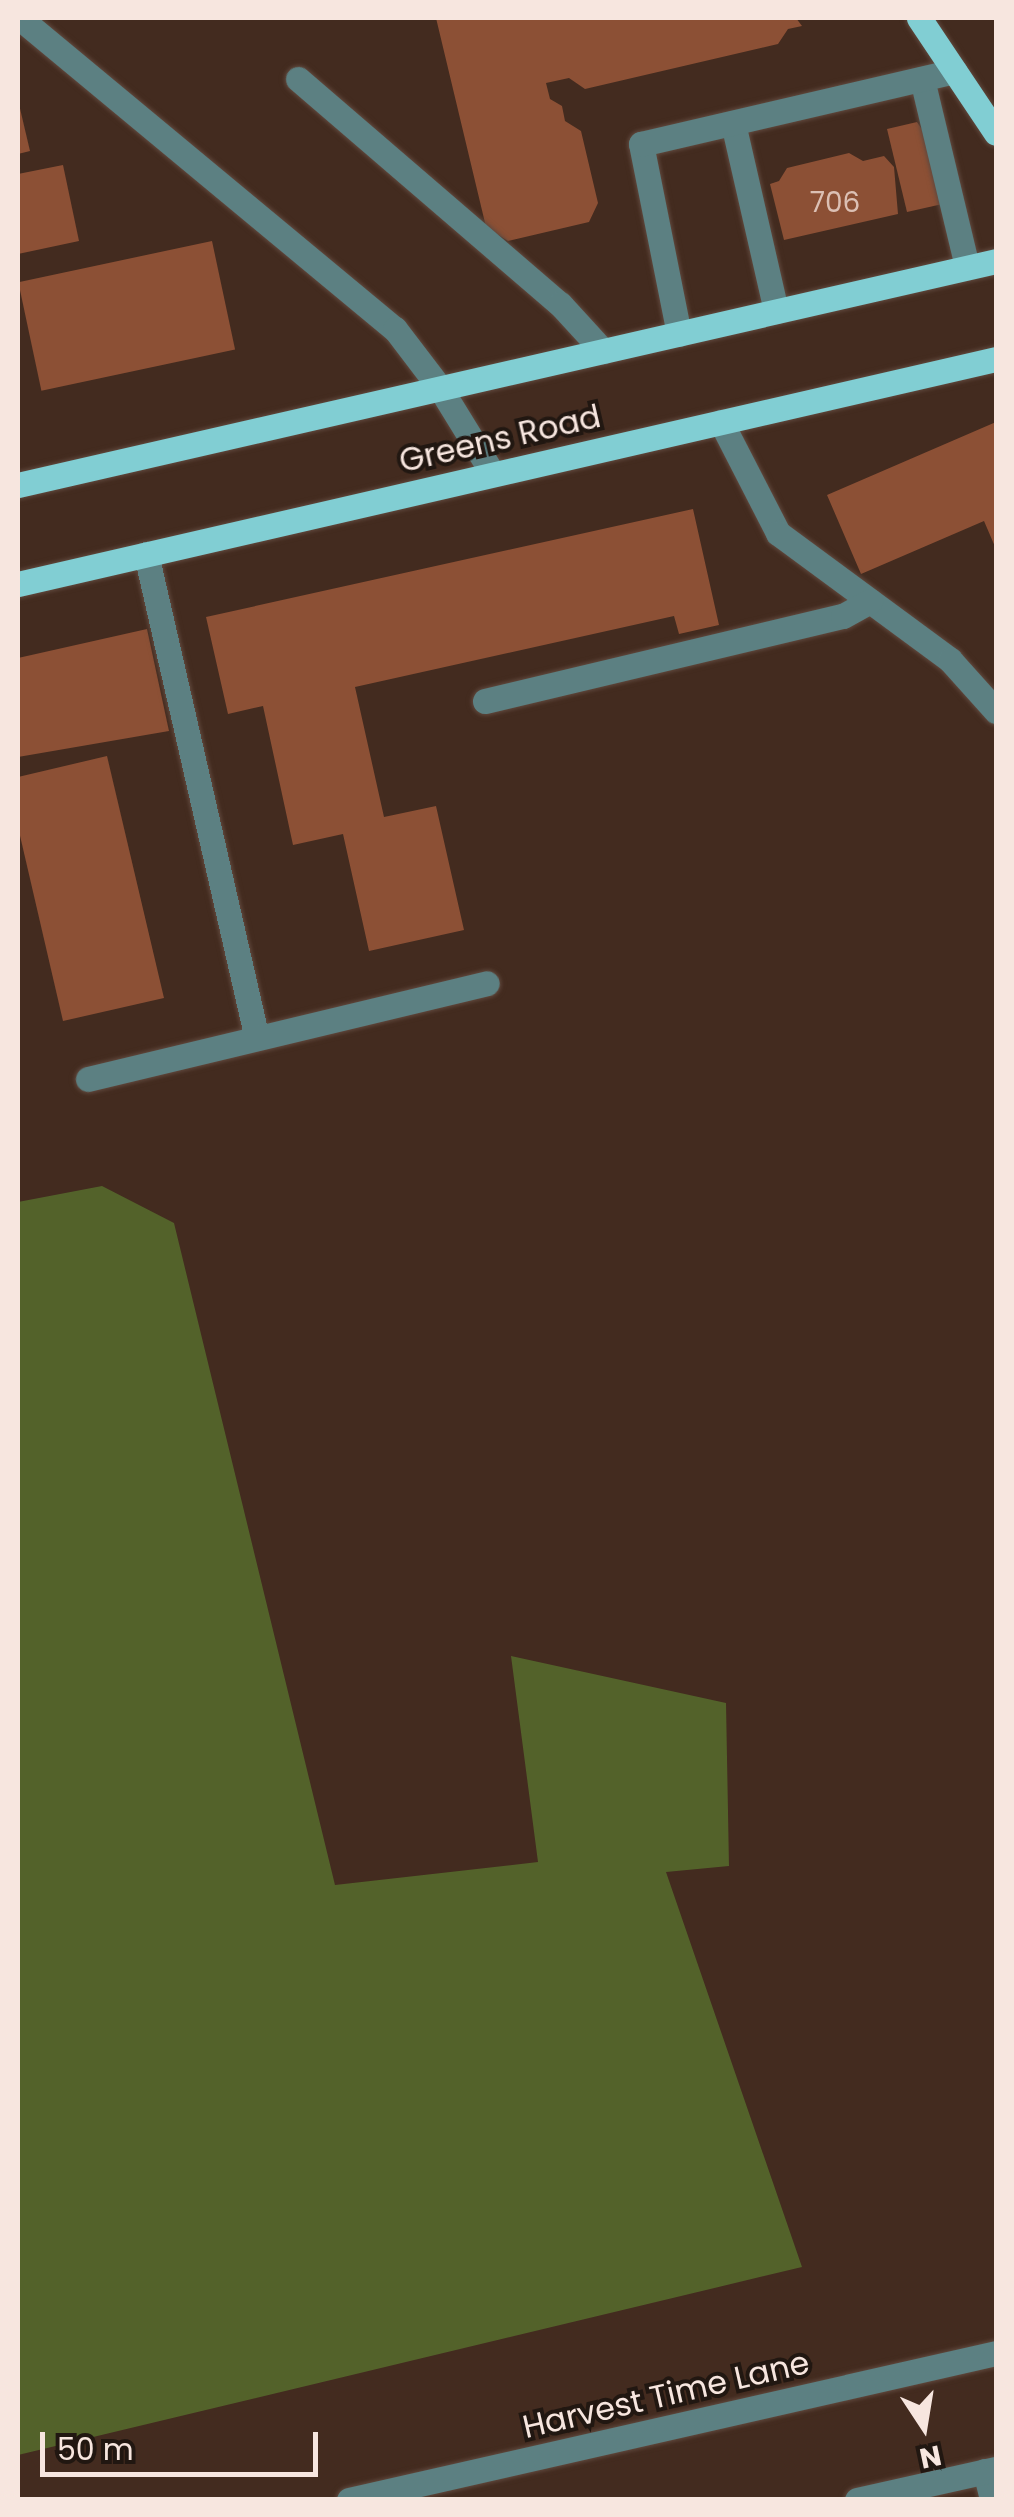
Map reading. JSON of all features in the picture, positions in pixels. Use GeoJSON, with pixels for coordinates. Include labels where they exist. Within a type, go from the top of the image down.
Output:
{"type":"FeatureCollection","features":[{"type":"Feature","properties":{"kind":"main road"},"geometry":{"type":"LineString","coordinates":[[919,18],[996,133]]}},
{"type":"Feature","properties":{"kind":"main road","name":"Greens Road"},"geometry":{"type":"LineString","coordinates":[[18,485],[996,261]]}},
{"type":"Feature","properties":{"kind":"main road","name":"Greens Road"},"geometry":{"type":"LineString","coordinates":[[18,584],[996,359]]}},
{"type":"Feature","properties":{"kind":"street"},"geometry":{"type":"LineString","coordinates":[[20,18],[356,293],[395,330],[440,388],[493,474]]}},
{"type":"Feature","properties":{"kind":"street"},"geometry":{"type":"LineString","coordinates":[[680,334],[641,144],[955,71]]}},
{"type":"Feature","properties":{"kind":"street"},"geometry":{"type":"LineString","coordinates":[[298,79],[560,304],[603,351]]}},
{"type":"Feature","properties":{"kind":"street"},"geometry":{"type":"LineString","coordinates":[[922,80],[967,268]]}},
{"type":"Feature","properties":{"kind":"street"},"geometry":{"type":"LineString","coordinates":[[733,123],[776,311]]}},
{"type":"Feature","properties":{"kind":"street"},"geometry":{"type":"LineString","coordinates":[[721,422],[778,533],[950,660],[996,711]]}},
{"type":"Feature","properties":{"kind":"street"},"geometry":{"type":"LineString","coordinates":[[146,554],[257,1037]]}},
{"type":"Feature","properties":{"kind":"street"},"geometry":{"type":"LineString","coordinates":[[485,701],[843,616],[870,601]]}},
{"type":"Feature","properties":{"kind":"street"},"geometry":{"type":"LineString","coordinates":[[88,1079],[487,983]]}},
{"type":"Feature","properties":{"kind":"street","name":"Harvest Time Lane"},"geometry":{"type":"LineString","coordinates":[[352,2499],[996,2354]]}},
{"type":"Feature","properties":{"kind":"street"},"geometry":{"type":"LineString","coordinates":[[856,2500],[890,2496],[991,2470],[992,2500]]}},
{"type":"Feature","properties":{"kind":"green space"},"geometry":{"type":"Polygon","coordinates":[[[102,1186],[174,1223],[335,1885],[538,1862],[511,1656],[726,1703],[729,1866],[666,1872],[802,2267],[18,2455],[18,1202],[102,1186]]]}},
{"type":"Feature","properties":{"kind":"building"},"geometry":{"type":"Polygon","coordinates":[[[436,18],[796,18],[802,26],[788,29],[778,44],[585,89],[569,78],[546,83],[550,99],[562,106],[565,121],[581,131],[598,203],[589,222],[508,241],[486,227],[436,18]]]}},
{"type":"Feature","properties":{"kind":"building"},"geometry":{"type":"Polygon","coordinates":[[[18,100],[30,151],[18,154],[18,100]]]}},
{"type":"Feature","properties":{"kind":"building"},"geometry":{"type":"Polygon","coordinates":[[[917,122],[934,147],[947,203],[907,212],[887,129],[917,122]]]}},
{"type":"Feature","properties":{"kind":"building"},"geometry":{"type":"Polygon","coordinates":[[[849,153],[863,161],[884,156],[894,167],[898,214],[784,240],[770,184],[779,181],[787,168],[849,153]]]}},
{"type":"Feature","properties":{"kind":"building"},"geometry":{"type":"Polygon","coordinates":[[[63,165],[79,241],[18,254],[18,174],[63,165]]]}},
{"type":"Feature","properties":{"kind":"building"},"geometry":{"type":"Polygon","coordinates":[[[212,241],[235,350],[41,391],[18,282],[212,241]]]}},
{"type":"Feature","properties":{"kind":"building"},"geometry":{"type":"Polygon","coordinates":[[[996,422],[996,549],[984,521],[861,574],[827,495],[996,422]]]}},
{"type":"Feature","properties":{"kind":"building"},"geometry":{"type":"Polygon","coordinates":[[[693,509],[719,625],[679,634],[674,616],[355,687],[384,817],[436,806],[464,930],[369,951],[343,834],[293,845],[263,706],[228,714],[206,617],[693,509]]]}},
{"type":"Feature","properties":{"kind":"building"},"geometry":{"type":"Polygon","coordinates":[[[147,629],[169,731],[18,757],[18,658],[147,629]]]}},
{"type":"Feature","properties":{"kind":"building"},"geometry":{"type":"Polygon","coordinates":[[[107,756],[164,998],[63,1021],[18,827],[18,777],[107,756]]]}}]}
